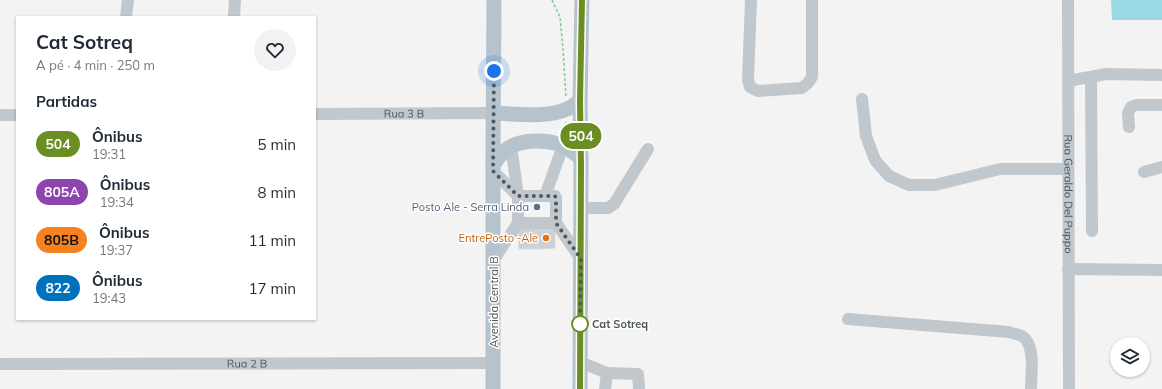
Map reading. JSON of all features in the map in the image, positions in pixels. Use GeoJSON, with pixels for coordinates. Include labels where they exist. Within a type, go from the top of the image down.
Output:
{"type":"FeatureCollection","features":[{"type":"Feature","properties":{"kind":"main road","name":"Avenida Central B"},"geometry":{"type":"LineString","coordinates":[[493,389],[494,0]]}},
{"type":"Feature","properties":{"kind":"main road"},"geometry":{"type":"LineString","coordinates":[[580,389],[580,101],[582,0]]}},
{"type":"Feature","properties":{"kind":"main road"},"geometry":{"type":"LineString","coordinates":[[494,113],[553,113],[567,109],[580,101]]}},
{"type":"Feature","properties":{"kind":"main road"},"geometry":{"type":"LineString","coordinates":[[493,168],[505,150],[518,143],[546,141],[557,143],[581,158]]}},
{"type":"Feature","properties":{"kind":"street"},"geometry":{"type":"LineString","coordinates":[[126,16],[128,0]]}},
{"type":"Feature","properties":{"kind":"street"},"geometry":{"type":"LineString","coordinates":[[234,16],[235,0]]}},
{"type":"Feature","properties":{"kind":"street"},"geometry":{"type":"LineString","coordinates":[[751,0],[748,80],[750,87],[758,91],[802,88],[812,77],[812,0]]}},
{"type":"Feature","properties":{"kind":"street","name":"Rua Geraldo Del Puppo"},"geometry":{"type":"LineString","coordinates":[[1068,0],[1069,389]]}},
{"type":"Feature","properties":{"kind":"street"},"geometry":{"type":"LineString","coordinates":[[1068,81],[1106,74],[1162,75]]}},
{"type":"Feature","properties":{"kind":"street"},"geometry":{"type":"LineString","coordinates":[[1091,77],[1092,231]]}},
{"type":"Feature","properties":{"kind":"street"},"geometry":{"type":"LineString","coordinates":[[862,99],[866,136],[874,160],[889,176],[909,185],[935,185],[1000,169],[1068,168]]}},
{"type":"Feature","properties":{"kind":"street"},"geometry":{"type":"LineString","coordinates":[[1129,127],[1128,112],[1130,107],[1136,105],[1162,105]]}},
{"type":"Feature","properties":{"kind":"street","name":"Rua 3 B"},"geometry":{"type":"LineString","coordinates":[[316,114],[494,113]]}},
{"type":"Feature","properties":{"kind":"street"},"geometry":{"type":"LineString","coordinates":[[0,115],[16,115]]}},
{"type":"Feature","properties":{"kind":"street"},"geometry":{"type":"LineString","coordinates":[[493,261],[518,223],[518,196],[511,146]]}},
{"type":"Feature","properties":{"kind":"street"},"geometry":{"type":"LineString","coordinates":[[545,196],[563,146]]}},
{"type":"Feature","properties":{"kind":"street"},"geometry":{"type":"LineString","coordinates":[[581,208],[608,208],[614,204],[648,149]]}},
{"type":"Feature","properties":{"kind":"street"},"geometry":{"type":"LineString","coordinates":[[1144,172],[1162,167]]}},
{"type":"Feature","properties":{"kind":"street"},"geometry":{"type":"LineString","coordinates":[[493,168],[518,196],[555,196],[556,223],[581,259]]}},
{"type":"Feature","properties":{"kind":"street"},"geometry":{"type":"LineString","coordinates":[[518,223],[556,223]]}},
{"type":"Feature","properties":{"kind":"street"},"geometry":{"type":"LineString","coordinates":[[1068,269],[1162,270]]}},
{"type":"Feature","properties":{"kind":"street"},"geometry":{"type":"LineString","coordinates":[[848,319],[1009,332],[1022,336],[1029,344],[1031,353],[1031,389]]}},
{"type":"Feature","properties":{"kind":"street"},"geometry":{"type":"LineString","coordinates":[[580,362],[607,373],[638,374],[639,389]]}},
{"type":"Feature","properties":{"kind":"street","name":"Rua 2 B"},"geometry":{"type":"LineString","coordinates":[[0,364],[494,363]]}},
{"type":"Feature","properties":{"kind":"street"},"geometry":{"type":"LineString","coordinates":[[605,389],[607,373]]}},
{"type":"Feature","properties":{"kind":"water"},"geometry":{"type":"Polygon","coordinates":[[[1111,0],[1162,0],[1162,20],[1112,20],[1111,0]]]}},
{"type":"Feature","properties":{"kind":"building"},"geometry":{"type":"Polygon","coordinates":[[[518,227],[536,227],[537,249],[519,249],[518,227]]]}},
{"type":"Feature","properties":{"kind":"building"},"geometry":{"type":"Polygon","coordinates":[[[536,227],[555,227],[555,248],[537,249],[536,227]]]}},
{"type":"Feature","properties":{"kind":"bus line","name":"504"},"geometry":{"type":"LineString","coordinates":[[580,389],[580,101],[582,0]]}},
{"type":"Feature","properties":{"kind":"place","name":"Posto Ale - Serra Linda"},"geometry":{"type":"Point","coordinates":[537,207]}},
{"type":"Feature","properties":{"kind":"place","name":"EntrePosto -Ale"},"geometry":{"type":"Point","coordinates":[546,238]}},
{"type":"Feature","properties":{"kind":"place","name":"Cat Sotreq"},"geometry":{"type":"Point","coordinates":[580,324]}},
{"type":"Feature","properties":{"kind":"route"},"geometry":{"type":"LineString","coordinates":[[494,71],[493,171],[518,196],[555,196],[556,223],[581,259],[580,326],[580,324]]}}]}
